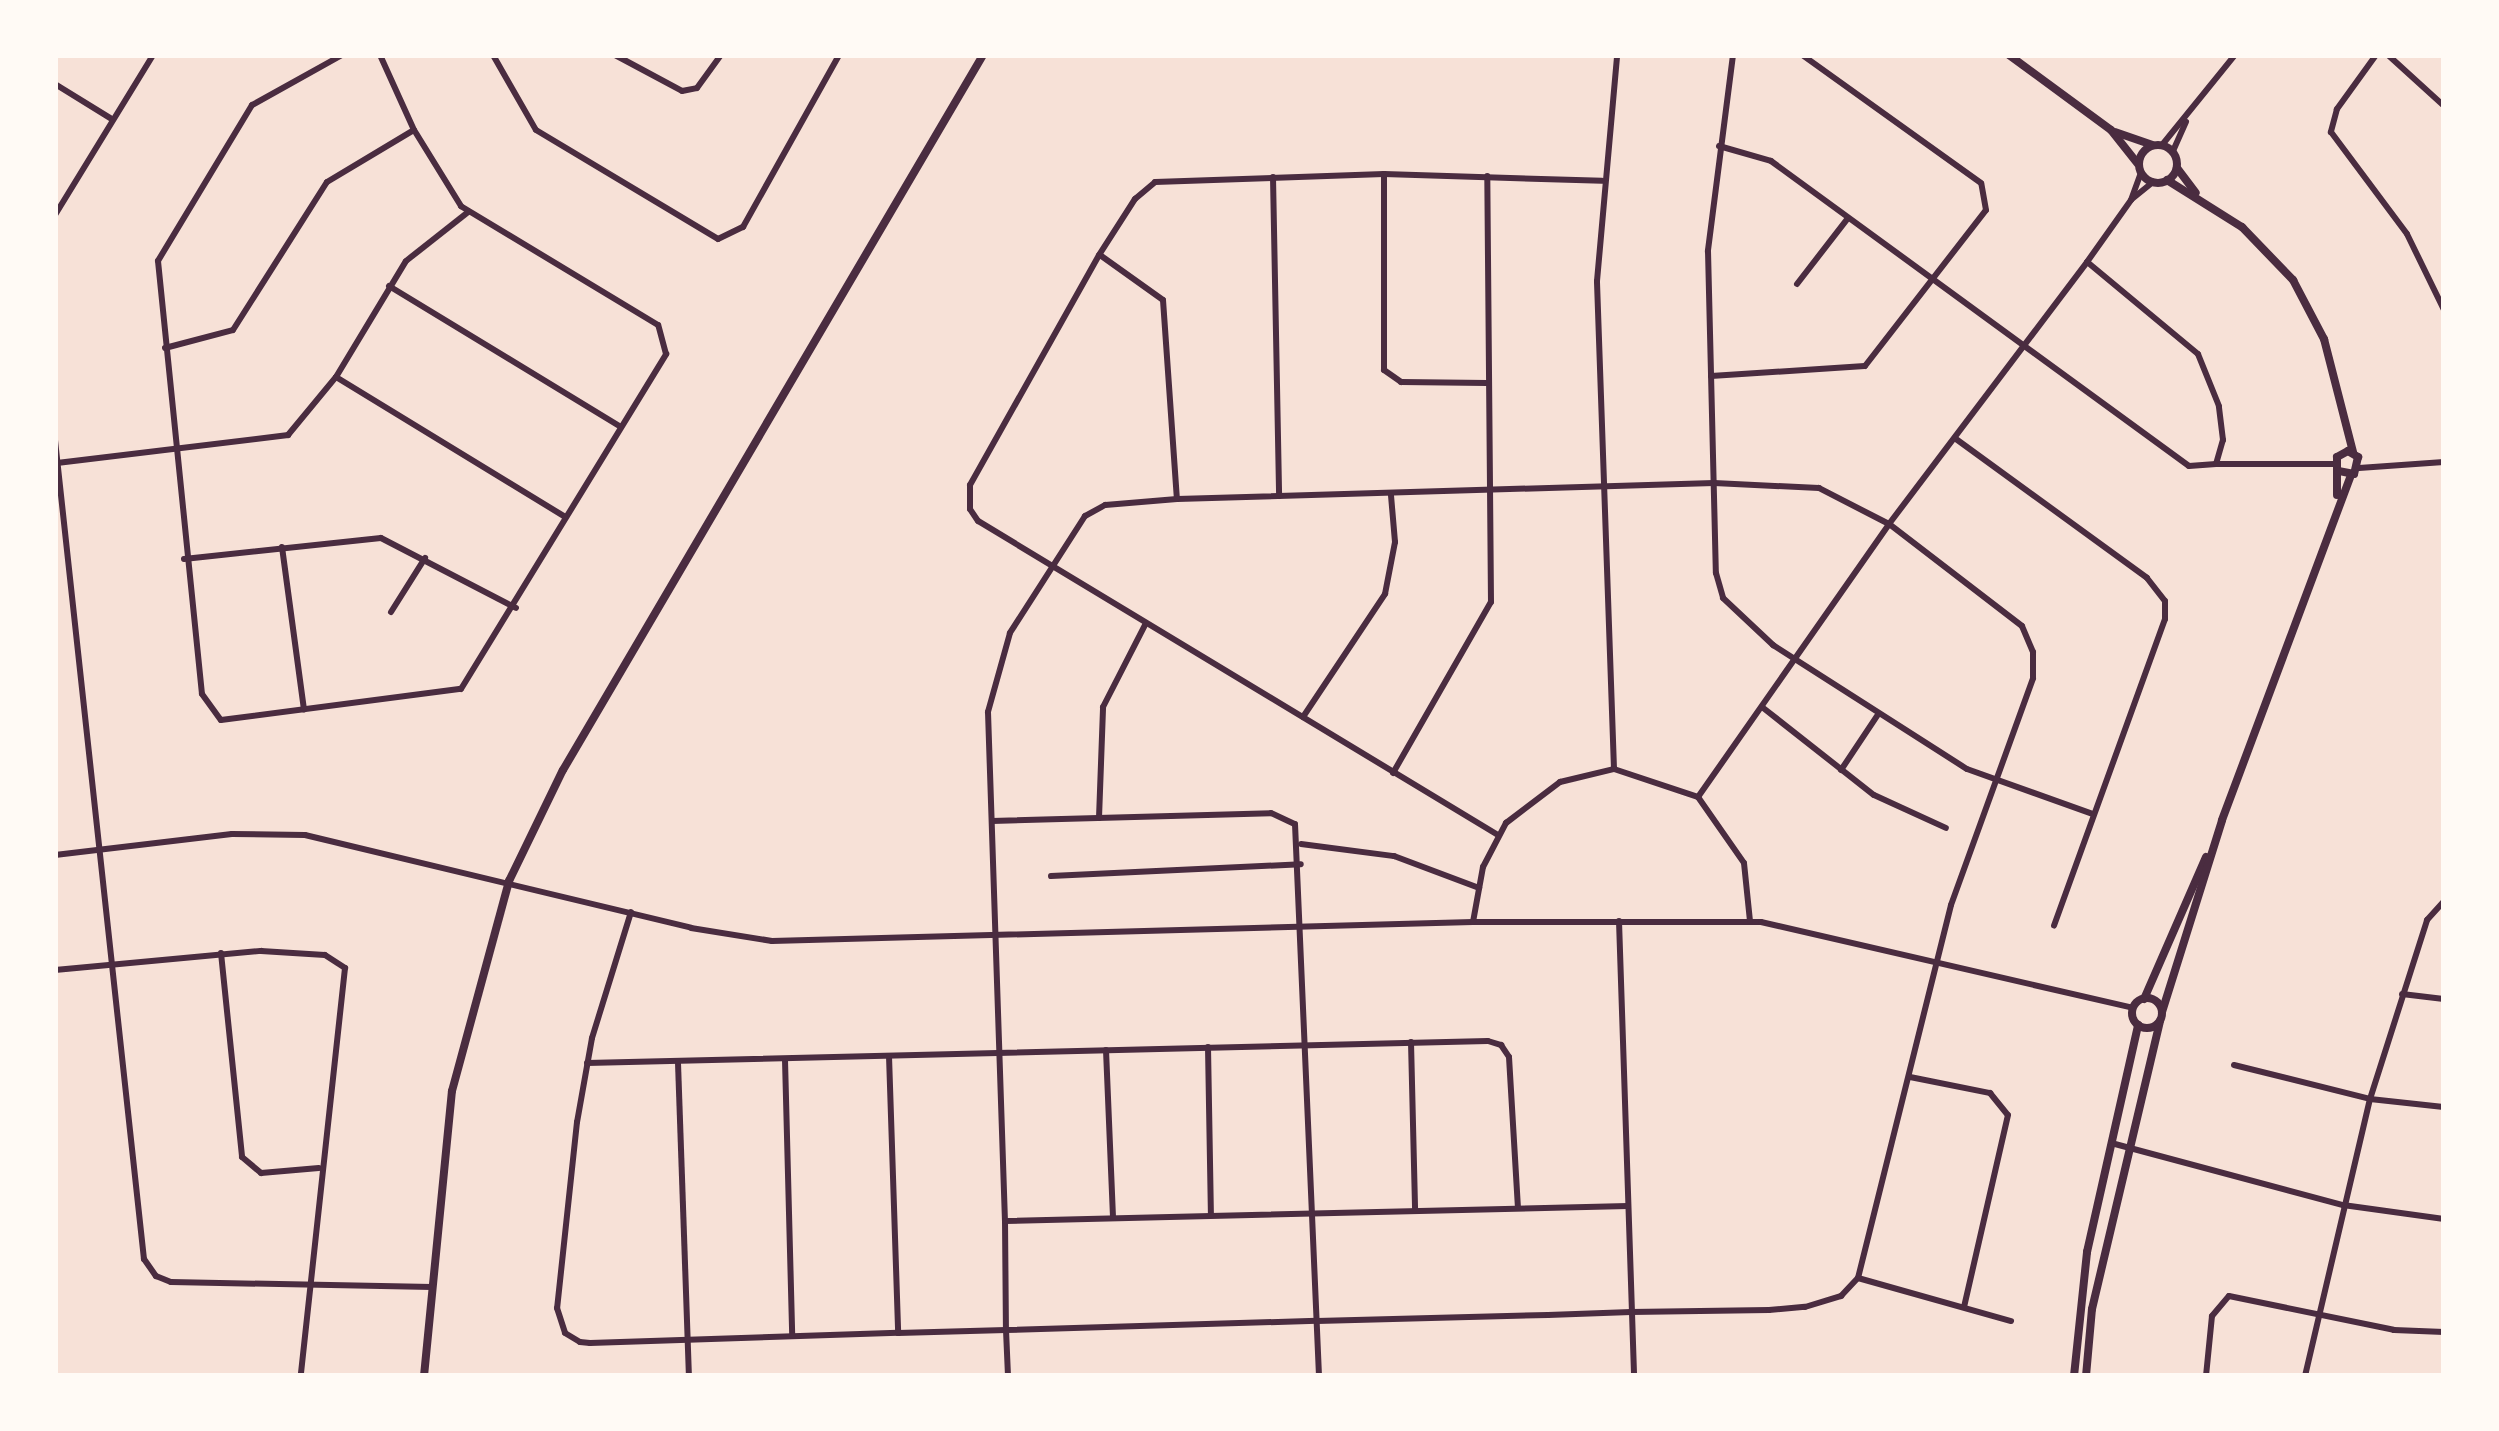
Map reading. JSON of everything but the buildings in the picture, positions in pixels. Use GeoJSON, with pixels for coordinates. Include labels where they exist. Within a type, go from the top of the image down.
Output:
{"type":"FeatureCollection","features":[{"type":"Feature","properties":{"kind":"street"},"geometry":{"type":"LineString","coordinates":[[55,216],[110,118],[153,55]]}},
{"type":"Feature","properties":{"kind":"street"},"geometry":{"type":"LineString","coordinates":[[342,55],[252,105],[164,245],[158,271],[184,558],[203,701],[216,719],[461,690],[516,608],[566,517],[666,354],[658,325],[468,212],[414,130],[380,55]]}},
{"type":"Feature","properties":{"kind":"street"},"geometry":{"type":"LineString","coordinates":[[493,55],[541,134],[709,235],[728,238],[743,227],[839,55]]}},
{"type":"Feature","properties":{"kind":"street"},"geometry":{"type":"LineString","coordinates":[[614,55],[682,91],[696,88],[720,55]]}},
{"type":"Feature","properties":{"kind":"street"},"geometry":{"type":"LineString","coordinates":[[424,1376],[456,1069],[509,882],[573,753],[982,55]]}},
{"type":"Feature","properties":{"kind":"street"},"geometry":{"type":"LineString","coordinates":[[1614,769],[1597,281],[1602,181],[1617,55]]}},
{"type":"Feature","properties":{"kind":"street"},"geometry":{"type":"LineString","coordinates":[[1733,55],[1708,251],[1716,573],[1723,598],[1795,660],[1877,716],[1994,784],[2092,814]]}},
{"type":"Feature","properties":{"kind":"street"},"geometry":{"type":"LineString","coordinates":[[1710,376],[1856,370],[1875,358],[1986,210],[1985,190],[1802,55]]}},
{"type":"Feature","properties":{"kind":"street"},"geometry":{"type":"LineString","coordinates":[[2010,55],[2111,130],[2152,145],[2162,144],[2186,121],[2235,55]]}},
{"type":"Feature","properties":{"kind":"street"},"geometry":{"type":"LineString","coordinates":[[2376,55],[2337,109],[2332,132],[2408,234],[2444,310]]}},
{"type":"Feature","properties":{"kind":"street"},"geometry":{"type":"LineString","coordinates":[[2388,55],[2443,103]]}},
{"type":"Feature","properties":{"kind":"street"},"geometry":{"type":"LineString","coordinates":[[55,84],[110,118]]}},
{"type":"Feature","properties":{"kind":"street"},"geometry":{"type":"LineString","coordinates":[[2186,121],[2173,152],[2177,168],[2199,196]]}},
{"type":"Feature","properties":{"kind":"street"},"geometry":{"type":"LineString","coordinates":[[165,348],[233,330],[327,182],[414,130]]}},
{"type":"Feature","properties":{"kind":"street"},"geometry":{"type":"LineString","coordinates":[[2111,130],[2153,182]]}},
{"type":"Feature","properties":{"kind":"street"},"geometry":{"type":"LineString","coordinates":[[2162,144],[2173,152]]}},
{"type":"Feature","properties":{"kind":"street"},"geometry":{"type":"LineString","coordinates":[[2131,200],[2152,145]]}},
{"type":"Feature","properties":{"kind":"street"},"geometry":{"type":"LineString","coordinates":[[1719,146],[1771,161],[2190,466],[2337,467],[2350,475]]}},
{"type":"Feature","properties":{"kind":"street"},"geometry":{"type":"LineString","coordinates":[[2168,180],[2177,168]]}},
{"type":"Feature","properties":{"kind":"street"},"geometry":{"type":"LineString","coordinates":[[1498,835],[978,521],[970,509],[970,484],[1100,254],[1135,199],[1155,182],[1384,174],[1602,181]]}},
{"type":"Feature","properties":{"kind":"street"},"geometry":{"type":"LineString","coordinates":[[1384,174],[1384,370],[1400,382],[1486,383]]}},
{"type":"Feature","properties":{"kind":"street"},"geometry":{"type":"LineString","coordinates":[[1394,772],[1488,613],[1492,493],[1486,383],[1488,176]]}},
{"type":"Feature","properties":{"kind":"street"},"geometry":{"type":"LineString","coordinates":[[1273,177],[1280,496]]}},
{"type":"Feature","properties":{"kind":"street"},"geometry":{"type":"LineString","coordinates":[[1698,797],[1889,524],[2131,200],[2153,182],[2168,180],[2199,196],[2242,227],[2293,280],[2324,340],[2344,425],[2359,468]]}},
{"type":"Feature","properties":{"kind":"street"},"geometry":{"type":"LineString","coordinates":[[56,463],[288,436],[336,377],[406,262],[468,212]]}},
{"type":"Feature","properties":{"kind":"street"},"geometry":{"type":"LineString","coordinates":[[1797,284],[1848,218]]}},
{"type":"Feature","properties":{"kind":"street"},"geometry":{"type":"LineString","coordinates":[[1100,254],[1163,300],[1178,499]]}},
{"type":"Feature","properties":{"kind":"street"},"geometry":{"type":"LineString","coordinates":[[2087,262],[2198,354],[2219,406],[2222,440],[2216,464]]}},
{"type":"Feature","properties":{"kind":"street"},"geometry":{"type":"LineString","coordinates":[[389,286],[621,427]]}},
{"type":"Feature","properties":{"kind":"street"},"geometry":{"type":"LineString","coordinates":[[336,377],[566,517]]}},
{"type":"Feature","properties":{"kind":"street"},"geometry":{"type":"LineString","coordinates":[[2337,500],[2337,467],[2344,425]]}},
{"type":"Feature","properties":{"kind":"street"},"geometry":{"type":"LineString","coordinates":[[1956,439],[2158,586],[2166,619],[2054,925]]}},
{"type":"Feature","properties":{"kind":"street"},"geometry":{"type":"LineString","coordinates":[[55,440],[148,1268],[171,1282],[432,1287]]}},
{"type":"Feature","properties":{"kind":"street"},"geometry":{"type":"LineString","coordinates":[[2340,454],[2382,464]]}},
{"type":"Feature","properties":{"kind":"street"},"geometry":{"type":"LineString","coordinates":[[2086,1376],[2092,1310],[2161,1016],[2222,820],[2337,500],[2350,475],[2359,468],[2444,462]]}},
{"type":"Feature","properties":{"kind":"street"},"geometry":{"type":"LineString","coordinates":[[631,912],[588,1063],[560,1324],[572,1339],[590,1343],[792,1336],[1006,1330],[1632,1312],[1806,1306],[1834,1300],[1858,1278],[1936,960],[2032,678],[2029,638],[2011,614],[1889,524],[1819,488],[1714,483],[1492,493],[1178,499],[1094,510],[1050,567],[1010,633],[992,687],[994,937],[1005,1221],[1006,1330],[1008,1376]]}},
{"type":"Feature","properties":{"kind":"street"},"geometry":{"type":"LineString","coordinates":[[1303,717],[1385,594],[1394,556],[1391,494]]}},
{"type":"Feature","properties":{"kind":"street"},"geometry":{"type":"LineString","coordinates":[[184,558],[381,538],[516,608]]}},
{"type":"Feature","properties":{"kind":"street"},"geometry":{"type":"LineString","coordinates":[[282,547],[304,710]]}},
{"type":"Feature","properties":{"kind":"street"},"geometry":{"type":"LineString","coordinates":[[392,612],[426,558]]}},
{"type":"Feature","properties":{"kind":"street"},"geometry":{"type":"LineString","coordinates":[[1099,818],[1103,706],[1146,622]]}},
{"type":"Feature","properties":{"kind":"street"},"geometry":{"type":"LineString","coordinates":[[1762,707],[1874,795],[1946,828]]}},
{"type":"Feature","properties":{"kind":"street"},"geometry":{"type":"LineString","coordinates":[[1841,770],[1877,716]]}},
{"type":"Feature","properties":{"kind":"street"},"geometry":{"type":"LineString","coordinates":[[1473,922],[1478,888],[1498,835],[1539,794],[1614,769],[1698,797],[1744,863],[1750,921]]}},
{"type":"Feature","properties":{"kind":"street"},"geometry":{"type":"LineString","coordinates":[[992,821],[1281,814],[1295,824],[1300,844],[1304,928],[1318,1376]]}},
{"type":"Feature","properties":{"kind":"street"},"geometry":{"type":"LineString","coordinates":[[2133,1008],[2144,999],[2222,820]]}},
{"type":"Feature","properties":{"kind":"street"},"geometry":{"type":"LineString","coordinates":[[55,855],[293,834],[772,941],[1473,922],[1750,921],[1936,960],[2133,1008]]}},
{"type":"Feature","properties":{"kind":"street"},"geometry":{"type":"LineString","coordinates":[[1300,844],[1394,856],[1478,888]]}},
{"type":"Feature","properties":{"kind":"street"},"geometry":{"type":"LineString","coordinates":[[1051,876],[1301,864]]}},
{"type":"Feature","properties":{"kind":"street"},"geometry":{"type":"LineString","coordinates":[[2305,1376],[2316,1315],[2370,1098],[2428,920],[2444,900]]}},
{"type":"Feature","properties":{"kind":"street"},"geometry":{"type":"LineString","coordinates":[[1620,921],[1634,1376]]}},
{"type":"Feature","properties":{"kind":"street"},"geometry":{"type":"LineString","coordinates":[[221,953],[242,1157],[260,1173],[319,1168]]}},
{"type":"Feature","properties":{"kind":"street"},"geometry":{"type":"LineString","coordinates":[[55,970],[221,953],[326,956],[341,962],[347,984],[319,1168],[301,1376]]}},
{"type":"Feature","properties":{"kind":"street"},"geometry":{"type":"LineString","coordinates":[[2402,994],[2444,999]]}},
{"type":"Feature","properties":{"kind":"street"},"geometry":{"type":"LineString","coordinates":[[2144,999],[2161,1016]]}},
{"type":"Feature","properties":{"kind":"street"},"geometry":{"type":"LineString","coordinates":[[2074,1376],[2087,1252],[2115,1144],[2138,1025],[2133,1008]]}},
{"type":"Feature","properties":{"kind":"street"},"geometry":{"type":"LineString","coordinates":[[2138,1025],[2161,1016]]}},
{"type":"Feature","properties":{"kind":"street"},"geometry":{"type":"LineString","coordinates":[[588,1063],[1488,1041],[1506,1051],[1518,1208]]}},
{"type":"Feature","properties":{"kind":"street"},"geometry":{"type":"LineString","coordinates":[[1411,1042],[1415,1210]]}},
{"type":"Feature","properties":{"kind":"street"},"geometry":{"type":"LineString","coordinates":[[1208,1047],[1211,1214]]}},
{"type":"Feature","properties":{"kind":"street"},"geometry":{"type":"LineString","coordinates":[[1106,1050],[1113,1216]]}},
{"type":"Feature","properties":{"kind":"street"},"geometry":{"type":"LineString","coordinates":[[889,1056],[898,1333]]}},
{"type":"Feature","properties":{"kind":"street"},"geometry":{"type":"LineString","coordinates":[[785,1060],[792,1336]]}},
{"type":"Feature","properties":{"kind":"street"},"geometry":{"type":"LineString","coordinates":[[678,1063],[689,1376]]}},
{"type":"Feature","properties":{"kind":"street"},"geometry":{"type":"LineString","coordinates":[[2234,1065],[2370,1098],[2444,1107]]}},
{"type":"Feature","properties":{"kind":"street"},"geometry":{"type":"LineString","coordinates":[[1910,1076],[1990,1093],[2008,1116],[1964,1308]]}},
{"type":"Feature","properties":{"kind":"street"},"geometry":{"type":"LineString","coordinates":[[2115,1144],[2343,1205],[2444,1219]]}},
{"type":"Feature","properties":{"kind":"street"},"geometry":{"type":"LineString","coordinates":[[1005,1221],[1628,1206]]}},
{"type":"Feature","properties":{"kind":"street"},"geometry":{"type":"LineString","coordinates":[[1858,1278],[2012,1321]]}},
{"type":"Feature","properties":{"kind":"street"},"geometry":{"type":"LineString","coordinates":[[2206,1376],[2212,1316],[2221,1299],[2246,1294],[2316,1315],[2394,1330],[2444,1332]]}}]}
